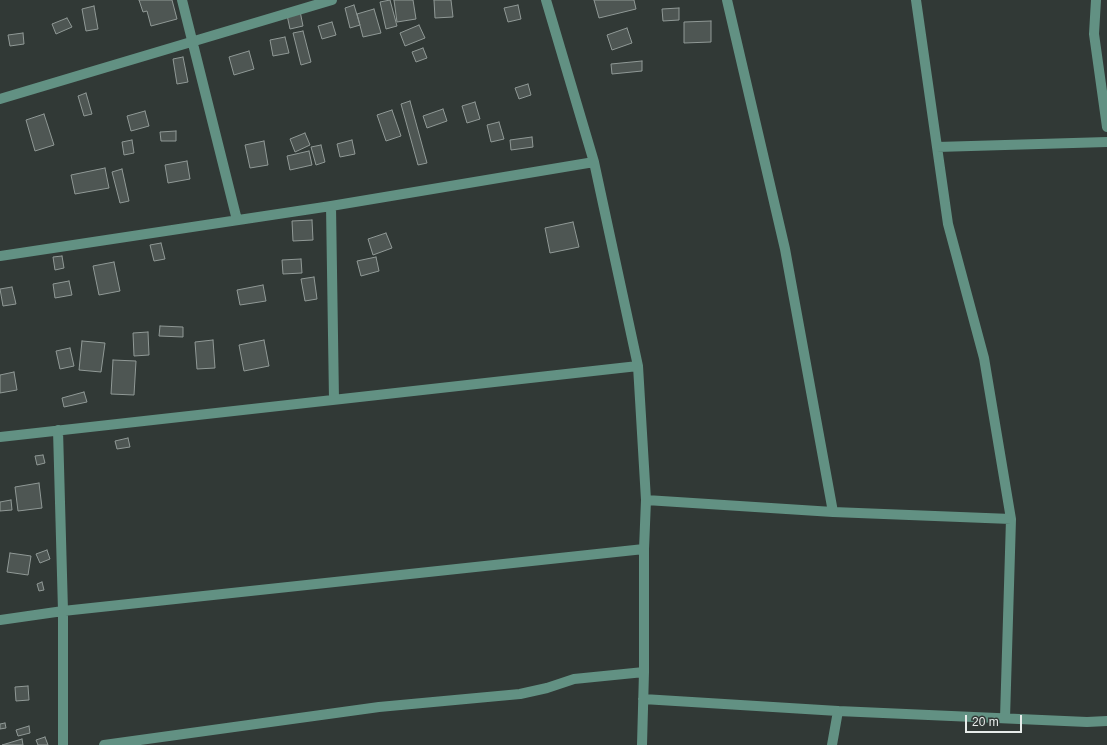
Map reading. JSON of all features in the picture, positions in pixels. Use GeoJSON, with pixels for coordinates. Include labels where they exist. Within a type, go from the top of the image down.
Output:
{"type":"FeatureCollection","features":[{"type":"Feature","properties":{"kind":"street"},"geometry":{"type":"LineString","coordinates":[[182,0],[237,220]]}},
{"type":"Feature","properties":{"kind":"street"},"geometry":{"type":"LineString","coordinates":[[0,100],[332,0]]}},
{"type":"Feature","properties":{"kind":"street"},"geometry":{"type":"LineString","coordinates":[[546,0],[594,162],[638,366],[646,500],[644,548],[644,672],[642,745]]}},
{"type":"Feature","properties":{"kind":"street"},"geometry":{"type":"LineString","coordinates":[[728,0],[785,249],[833,512]]}},
{"type":"Feature","properties":{"kind":"street"},"geometry":{"type":"LineString","coordinates":[[916,0],[948,224],[984,358],[1011,519],[1005,718]]}},
{"type":"Feature","properties":{"kind":"street"},"geometry":{"type":"LineString","coordinates":[[1096,0],[1094,34],[1107,127]]}},
{"type":"Feature","properties":{"kind":"street"},"geometry":{"type":"LineString","coordinates":[[937,147],[1107,142]]}},
{"type":"Feature","properties":{"kind":"street"},"geometry":{"type":"LineString","coordinates":[[0,256],[331,206],[594,162]]}},
{"type":"Feature","properties":{"kind":"street"},"geometry":{"type":"LineString","coordinates":[[331,206],[334,400]]}},
{"type":"Feature","properties":{"kind":"street"},"geometry":{"type":"LineString","coordinates":[[0,437],[638,366]]}},
{"type":"Feature","properties":{"kind":"street"},"geometry":{"type":"LineString","coordinates":[[58,430],[63,611],[63,745]]}},
{"type":"Feature","properties":{"kind":"street"},"geometry":{"type":"LineString","coordinates":[[646,500],[833,512],[1011,519]]}},
{"type":"Feature","properties":{"kind":"street"},"geometry":{"type":"LineString","coordinates":[[0,620],[63,611],[644,548]]}},
{"type":"Feature","properties":{"kind":"street"},"geometry":{"type":"LineString","coordinates":[[104,745],[379,708],[520,694],[547,688],[574,679],[644,672]]}},
{"type":"Feature","properties":{"kind":"street"},"geometry":{"type":"LineString","coordinates":[[643,699],[838,711],[1087,722],[1107,721]]}},
{"type":"Feature","properties":{"kind":"street"},"geometry":{"type":"LineString","coordinates":[[832,745],[838,711]]}},
{"type":"Feature","properties":{"kind":"building"},"geometry":{"type":"Polygon","coordinates":[[[139,0],[172,0],[177,19],[151,26],[147,11],[143,12],[139,0]]]}},
{"type":"Feature","properties":{"kind":"building"},"geometry":{"type":"Polygon","coordinates":[[[390,0],[397,26],[386,29],[380,2],[390,0]]]}},
{"type":"Feature","properties":{"kind":"building"},"geometry":{"type":"Polygon","coordinates":[[[394,0],[413,0],[416,19],[397,22],[394,0]]]}},
{"type":"Feature","properties":{"kind":"building"},"geometry":{"type":"Polygon","coordinates":[[[434,0],[451,0],[453,17],[435,18],[434,0]]]}},
{"type":"Feature","properties":{"kind":"building"},"geometry":{"type":"Polygon","coordinates":[[[594,0],[634,0],[636,9],[599,18],[594,0]]]}},
{"type":"Feature","properties":{"kind":"building"},"geometry":{"type":"Polygon","coordinates":[[[354,5],[360,25],[350,28],[345,8],[354,5]]]}},
{"type":"Feature","properties":{"kind":"building"},"geometry":{"type":"Polygon","coordinates":[[[518,5],[521,19],[508,22],[504,8],[518,5]]]}},
{"type":"Feature","properties":{"kind":"building"},"geometry":{"type":"Polygon","coordinates":[[[94,6],[98,29],[86,31],[82,9],[94,6]]]}},
{"type":"Feature","properties":{"kind":"building"},"geometry":{"type":"Polygon","coordinates":[[[679,8],[679,20],[663,21],[662,9],[679,8]]]}},
{"type":"Feature","properties":{"kind":"building"},"geometry":{"type":"Polygon","coordinates":[[[374,9],[381,33],[363,37],[357,14],[374,9]]]}},
{"type":"Feature","properties":{"kind":"building"},"geometry":{"type":"Polygon","coordinates":[[[300,11],[303,26],[290,29],[287,15],[300,11]]]}},
{"type":"Feature","properties":{"kind":"building"},"geometry":{"type":"Polygon","coordinates":[[[67,18],[72,27],[56,34],[52,24],[67,18]]]}},
{"type":"Feature","properties":{"kind":"building"},"geometry":{"type":"Polygon","coordinates":[[[711,21],[711,42],[684,43],[684,22],[711,21]]]}},
{"type":"Feature","properties":{"kind":"building"},"geometry":{"type":"Polygon","coordinates":[[[332,22],[336,35],[322,39],[318,26],[332,22]]]}},
{"type":"Feature","properties":{"kind":"building"},"geometry":{"type":"Polygon","coordinates":[[[419,25],[425,38],[405,46],[400,33],[419,25]]]}},
{"type":"Feature","properties":{"kind":"building"},"geometry":{"type":"Polygon","coordinates":[[[627,28],[632,43],[612,50],[607,35],[627,28]]]}},
{"type":"Feature","properties":{"kind":"building"},"geometry":{"type":"Polygon","coordinates":[[[303,31],[311,62],[301,65],[293,33],[303,31]]]}},
{"type":"Feature","properties":{"kind":"building"},"geometry":{"type":"Polygon","coordinates":[[[23,33],[24,44],[10,46],[8,35],[23,33]]]}},
{"type":"Feature","properties":{"kind":"building"},"geometry":{"type":"Polygon","coordinates":[[[285,37],[289,53],[273,56],[270,40],[285,37]]]}},
{"type":"Feature","properties":{"kind":"building"},"geometry":{"type":"Polygon","coordinates":[[[423,48],[427,58],[416,62],[412,52],[423,48]]]}},
{"type":"Feature","properties":{"kind":"building"},"geometry":{"type":"Polygon","coordinates":[[[249,51],[254,69],[234,75],[229,57],[249,51]]]}},
{"type":"Feature","properties":{"kind":"building"},"geometry":{"type":"Polygon","coordinates":[[[183,57],[188,82],[177,84],[173,59],[183,57]]]}},
{"type":"Feature","properties":{"kind":"building"},"geometry":{"type":"Polygon","coordinates":[[[642,61],[642,71],[612,74],[611,64],[642,61]]]}},
{"type":"Feature","properties":{"kind":"building"},"geometry":{"type":"Polygon","coordinates":[[[528,84],[531,95],[519,99],[515,88],[528,84]]]}},
{"type":"Feature","properties":{"kind":"building"},"geometry":{"type":"Polygon","coordinates":[[[86,93],[92,114],[84,116],[78,96],[86,93]]]}},
{"type":"Feature","properties":{"kind":"building"},"geometry":{"type":"Polygon","coordinates":[[[410,101],[427,163],[418,165],[401,104],[410,101]]]}},
{"type":"Feature","properties":{"kind":"building"},"geometry":{"type":"Polygon","coordinates":[[[475,102],[480,119],[467,123],[462,106],[475,102]]]}},
{"type":"Feature","properties":{"kind":"building"},"geometry":{"type":"Polygon","coordinates":[[[443,109],[447,121],[427,128],[423,116],[443,109]]]}},
{"type":"Feature","properties":{"kind":"building"},"geometry":{"type":"Polygon","coordinates":[[[392,110],[401,136],[386,141],[377,115],[392,110]]]}},
{"type":"Feature","properties":{"kind":"building"},"geometry":{"type":"Polygon","coordinates":[[[145,111],[149,126],[131,131],[127,116],[145,111]]]}},
{"type":"Feature","properties":{"kind":"building"},"geometry":{"type":"Polygon","coordinates":[[[44,114],[54,145],[35,151],[26,120],[44,114]]]}},
{"type":"Feature","properties":{"kind":"building"},"geometry":{"type":"Polygon","coordinates":[[[499,122],[504,139],[491,142],[487,125],[499,122]]]}},
{"type":"Feature","properties":{"kind":"building"},"geometry":{"type":"Polygon","coordinates":[[[176,131],[176,141],[161,141],[160,132],[176,131]]]}},
{"type":"Feature","properties":{"kind":"building"},"geometry":{"type":"Polygon","coordinates":[[[305,133],[310,145],[295,152],[290,139],[305,133]]]}},
{"type":"Feature","properties":{"kind":"building"},"geometry":{"type":"Polygon","coordinates":[[[532,137],[533,147],[511,150],[510,140],[532,137]]]}},
{"type":"Feature","properties":{"kind":"building"},"geometry":{"type":"Polygon","coordinates":[[[132,140],[134,153],[124,155],[122,142],[132,140]]]}},
{"type":"Feature","properties":{"kind":"building"},"geometry":{"type":"Polygon","coordinates":[[[352,140],[355,154],[340,157],[337,144],[352,140]]]}},
{"type":"Feature","properties":{"kind":"building"},"geometry":{"type":"Polygon","coordinates":[[[264,141],[268,165],[250,168],[245,145],[264,141]]]}},
{"type":"Feature","properties":{"kind":"building"},"geometry":{"type":"Polygon","coordinates":[[[321,145],[325,162],[316,165],[311,147],[321,145]]]}},
{"type":"Feature","properties":{"kind":"building"},"geometry":{"type":"Polygon","coordinates":[[[309,151],[312,165],[290,170],[287,156],[309,151]]]}},
{"type":"Feature","properties":{"kind":"building"},"geometry":{"type":"Polygon","coordinates":[[[187,161],[190,179],[168,183],[165,165],[187,161]]]}},
{"type":"Feature","properties":{"kind":"building"},"geometry":{"type":"Polygon","coordinates":[[[105,168],[109,188],[75,194],[71,175],[105,168]]]}},
{"type":"Feature","properties":{"kind":"building"},"geometry":{"type":"Polygon","coordinates":[[[122,169],[129,201],[120,203],[112,172],[122,169]]]}},
{"type":"Feature","properties":{"kind":"building"},"geometry":{"type":"Polygon","coordinates":[[[312,220],[313,240],[293,241],[292,221],[312,220]]]}},
{"type":"Feature","properties":{"kind":"building"},"geometry":{"type":"Polygon","coordinates":[[[573,222],[579,247],[550,253],[545,228],[573,222]]]}},
{"type":"Feature","properties":{"kind":"building"},"geometry":{"type":"Polygon","coordinates":[[[386,233],[392,248],[373,255],[368,239],[386,233]]]}},
{"type":"Feature","properties":{"kind":"building"},"geometry":{"type":"Polygon","coordinates":[[[161,243],[165,259],[154,261],[150,245],[161,243]]]}},
{"type":"Feature","properties":{"kind":"building"},"geometry":{"type":"Polygon","coordinates":[[[62,256],[64,268],[55,270],[53,257],[62,256]]]}},
{"type":"Feature","properties":{"kind":"building"},"geometry":{"type":"Polygon","coordinates":[[[376,257],[379,271],[361,276],[357,261],[376,257]]]}},
{"type":"Feature","properties":{"kind":"building"},"geometry":{"type":"Polygon","coordinates":[[[301,259],[302,273],[283,274],[282,260],[301,259]]]}},
{"type":"Feature","properties":{"kind":"building"},"geometry":{"type":"Polygon","coordinates":[[[114,262],[120,291],[99,295],[93,266],[114,262]]]}},
{"type":"Feature","properties":{"kind":"building"},"geometry":{"type":"Polygon","coordinates":[[[314,277],[317,299],[305,301],[301,279],[314,277]]]}},
{"type":"Feature","properties":{"kind":"building"},"geometry":{"type":"Polygon","coordinates":[[[69,281],[72,295],[55,298],[53,284],[69,281]]]}},
{"type":"Feature","properties":{"kind":"building"},"geometry":{"type":"Polygon","coordinates":[[[263,285],[266,301],[240,305],[237,290],[263,285]]]}},
{"type":"Feature","properties":{"kind":"building"},"geometry":{"type":"Polygon","coordinates":[[[12,287],[16,304],[3,306],[0,289],[12,287]]]}},
{"type":"Feature","properties":{"kind":"building"},"geometry":{"type":"Polygon","coordinates":[[[160,326],[183,327],[183,337],[159,336],[160,326]]]}},
{"type":"Feature","properties":{"kind":"building"},"geometry":{"type":"Polygon","coordinates":[[[148,332],[149,355],[134,356],[133,333],[148,332]]]}},
{"type":"Feature","properties":{"kind":"building"},"geometry":{"type":"Polygon","coordinates":[[[213,340],[215,368],[197,369],[195,342],[213,340]]]}},
{"type":"Feature","properties":{"kind":"building"},"geometry":{"type":"Polygon","coordinates":[[[264,340],[269,366],[244,371],[239,345],[264,340]]]}},
{"type":"Feature","properties":{"kind":"building"},"geometry":{"type":"Polygon","coordinates":[[[82,341],[105,343],[101,372],[79,370],[82,341]]]}},
{"type":"Feature","properties":{"kind":"building"},"geometry":{"type":"Polygon","coordinates":[[[70,348],[74,366],[60,369],[56,351],[70,348]]]}},
{"type":"Feature","properties":{"kind":"building"},"geometry":{"type":"Polygon","coordinates":[[[113,360],[136,361],[134,395],[111,394],[113,360]]]}},
{"type":"Feature","properties":{"kind":"building"},"geometry":{"type":"Polygon","coordinates":[[[14,372],[17,390],[0,393],[0,375],[14,372]]]}},
{"type":"Feature","properties":{"kind":"building"},"geometry":{"type":"Polygon","coordinates":[[[84,392],[87,402],[64,407],[62,398],[84,392]]]}},
{"type":"Feature","properties":{"kind":"building"},"geometry":{"type":"Polygon","coordinates":[[[128,438],[130,447],[117,449],[115,441],[128,438]]]}},
{"type":"Feature","properties":{"kind":"building"},"geometry":{"type":"Polygon","coordinates":[[[43,455],[45,463],[37,465],[35,456],[43,455]]]}},
{"type":"Feature","properties":{"kind":"building"},"geometry":{"type":"Polygon","coordinates":[[[39,483],[42,508],[18,511],[15,487],[39,483]]]}},
{"type":"Feature","properties":{"kind":"building"},"geometry":{"type":"Polygon","coordinates":[[[11,500],[12,510],[0,511],[0,502],[11,500]]]}},
{"type":"Feature","properties":{"kind":"building"},"geometry":{"type":"Polygon","coordinates":[[[47,550],[50,559],[40,563],[36,554],[47,550]]]}},
{"type":"Feature","properties":{"kind":"building"},"geometry":{"type":"Polygon","coordinates":[[[10,553],[31,556],[28,575],[7,572],[10,553]]]}},
{"type":"Feature","properties":{"kind":"building"},"geometry":{"type":"Polygon","coordinates":[[[42,582],[44,590],[39,591],[37,584],[42,582]]]}},
{"type":"Feature","properties":{"kind":"building"},"geometry":{"type":"Polygon","coordinates":[[[28,686],[29,700],[16,701],[15,687],[28,686]]]}},
{"type":"Feature","properties":{"kind":"building"},"geometry":{"type":"Polygon","coordinates":[[[5,723],[6,728],[0,729],[0,724],[5,723]]]}},
{"type":"Feature","properties":{"kind":"building"},"geometry":{"type":"Polygon","coordinates":[[[29,726],[30,733],[18,736],[16,730],[29,726]]]}},
{"type":"Feature","properties":{"kind":"building"},"geometry":{"type":"Polygon","coordinates":[[[45,737],[48,745],[38,745],[36,740],[45,737]]]}},
{"type":"Feature","properties":{"kind":"building"},"geometry":{"type":"Polygon","coordinates":[[[22,739],[23,745],[2,745],[22,739]]]}}]}
